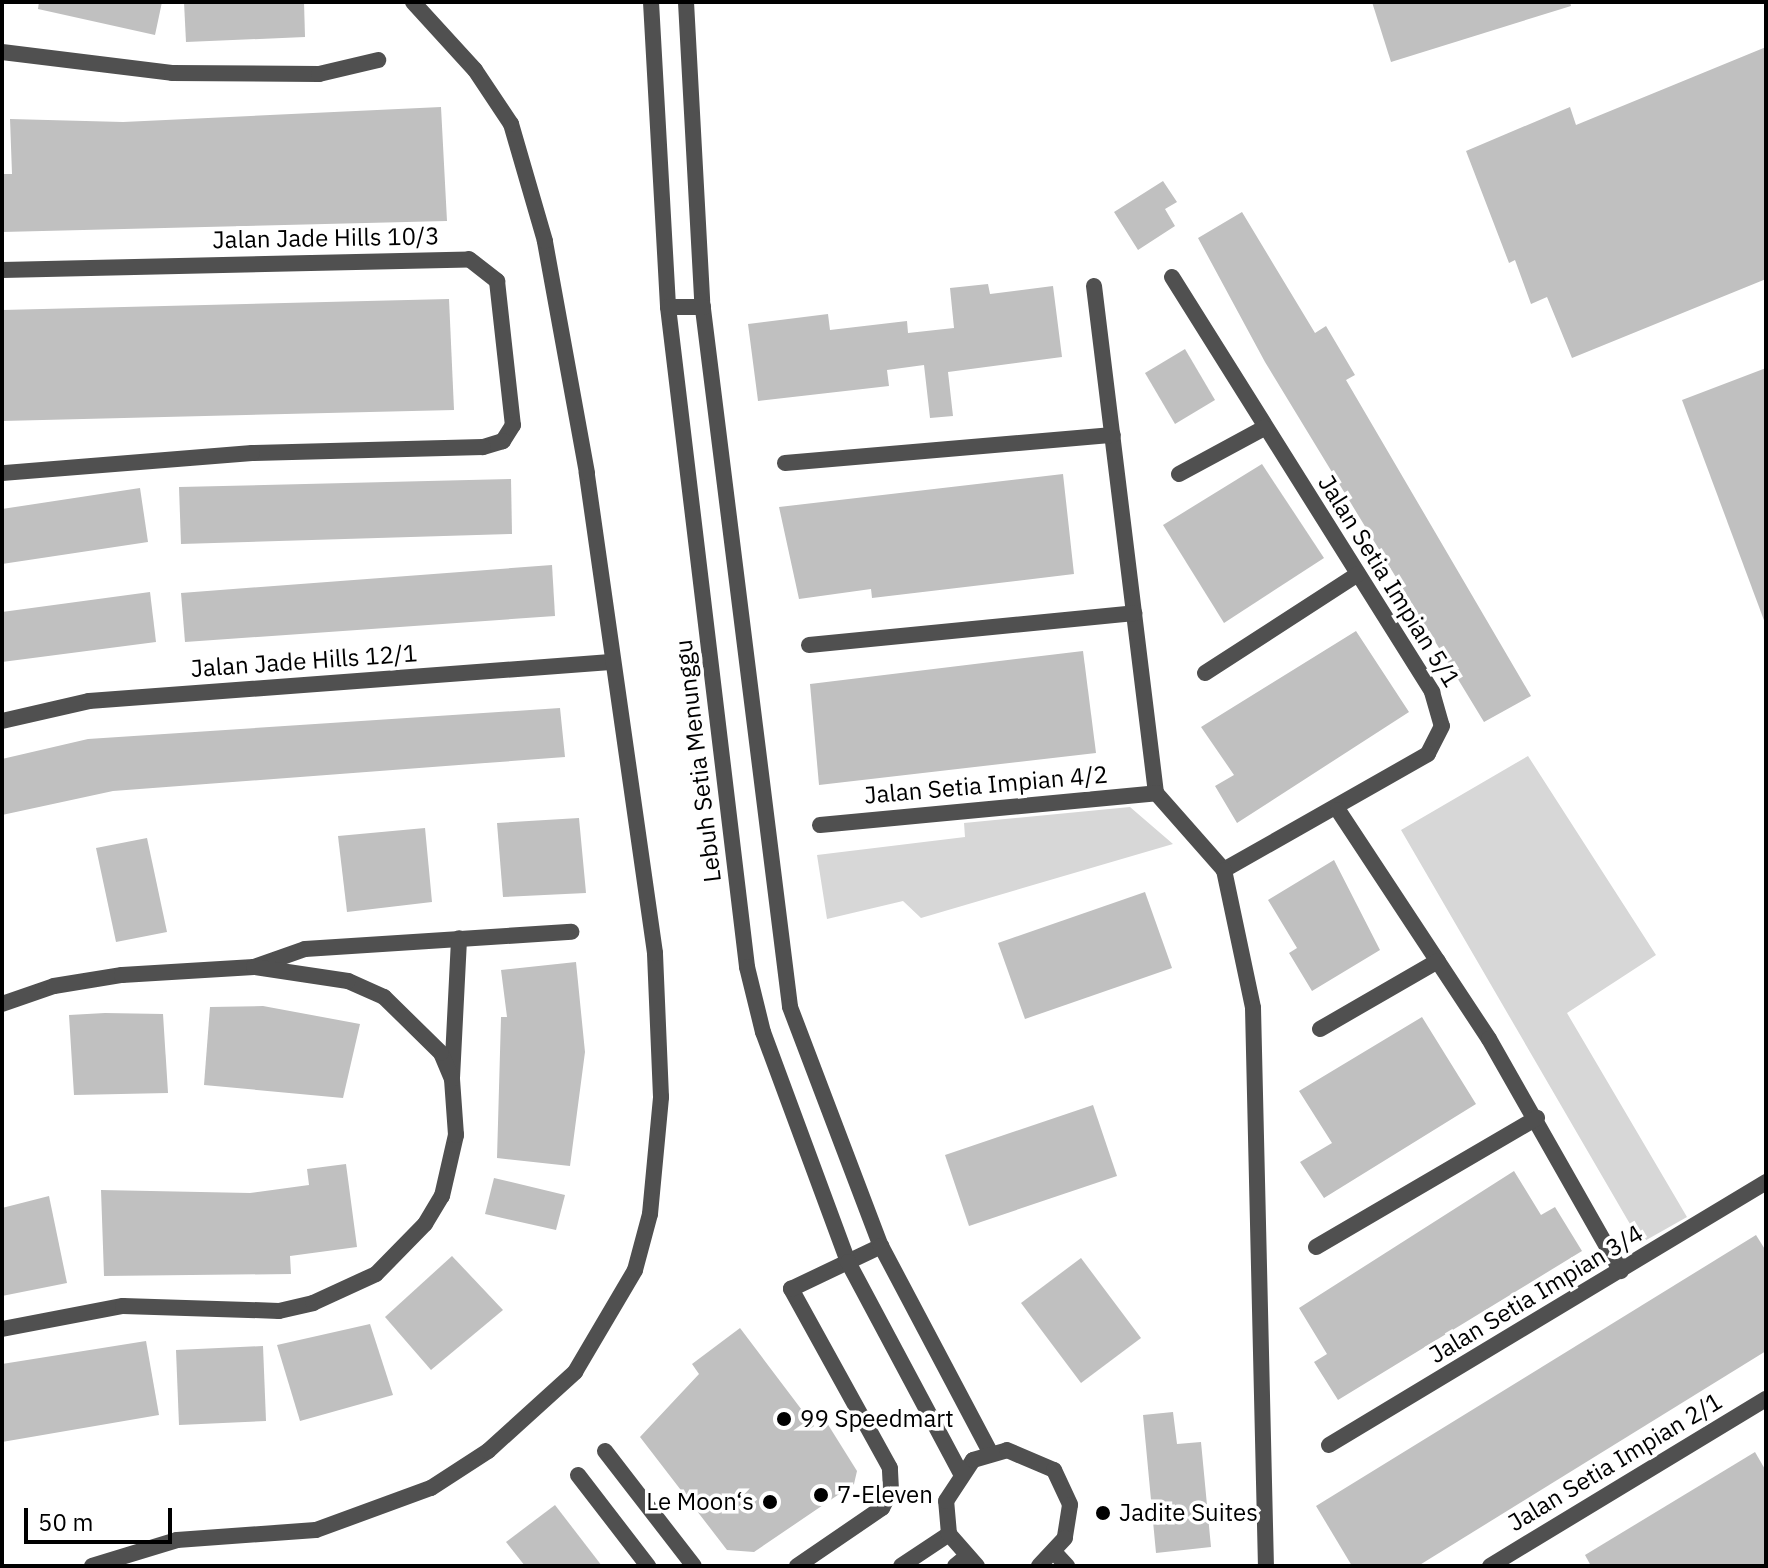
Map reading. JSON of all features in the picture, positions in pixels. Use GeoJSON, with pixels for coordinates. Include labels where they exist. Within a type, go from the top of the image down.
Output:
{"type":"FeatureCollection","features":[{"type":"Feature","properties":{"kind":"street"},"geometry":{"type":"LineString","coordinates":[[92,1566],[177,1540],[316,1530],[418,1494],[537,1410],[575,1372],[610,1319],[635,1270],[650,1214],[661,1097],[655,953],[611,662],[587,473],[529,184],[511,124],[475,70],[413,2]]}},
{"type":"Feature","properties":{"kind":"street","name":"Lebuh Setia Menunggu"},"geometry":{"type":"LineString","coordinates":[[651,2],[668,307],[747,967],[763,1032],[848,1262],[960,1472]]}},
{"type":"Feature","properties":{"kind":"street"},"geometry":{"type":"LineString","coordinates":[[686,2],[703,307],[790,1007],[881,1246],[990,1452]]}},
{"type":"Feature","properties":{"kind":"street"},"geometry":{"type":"LineString","coordinates":[[2,52],[172,73],[319,74],[378,60]]}},
{"type":"Feature","properties":{"kind":"street","name":"Jalan Jade Hills 10/3"},"geometry":{"type":"LineString","coordinates":[[2,270],[469,259],[497,281],[513,425],[503,441],[483,447],[252,453],[2,473]]}},
{"type":"Feature","properties":{"kind":"street","name":"Jalan Setia Impian 5/1"},"geometry":{"type":"LineString","coordinates":[[1172,277],[1432,692],[1442,726],[1428,754],[1338,810],[1224,870]]}},
{"type":"Feature","properties":{"kind":"street"},"geometry":{"type":"LineString","coordinates":[[1094,286],[1156,793],[1224,870],[1253,1008],[1266,1566]]}},
{"type":"Feature","properties":{"kind":"street"},"geometry":{"type":"LineString","coordinates":[[668,307],[703,307]]}},
{"type":"Feature","properties":{"kind":"street"},"geometry":{"type":"LineString","coordinates":[[1179,474],[1264,428]]}},
{"type":"Feature","properties":{"kind":"street"},"geometry":{"type":"LineString","coordinates":[[785,463],[1113,435]]}},
{"type":"Feature","properties":{"kind":"street"},"geometry":{"type":"LineString","coordinates":[[1205,673],[1358,574]]}},
{"type":"Feature","properties":{"kind":"street"},"geometry":{"type":"LineString","coordinates":[[809,645],[1134,613]]}},
{"type":"Feature","properties":{"kind":"street","name":"Jalan Jade Hills 12/1"},"geometry":{"type":"LineString","coordinates":[[2,721],[89,701],[611,662]]}},
{"type":"Feature","properties":{"kind":"street","name":"Jalan Setia Impian 4/2"},"geometry":{"type":"LineString","coordinates":[[820,825],[1156,793]]}},
{"type":"Feature","properties":{"kind":"street"},"geometry":{"type":"LineString","coordinates":[[1338,810],[1537,1118],[1621,1271]]}},
{"type":"Feature","properties":{"kind":"street"},"geometry":{"type":"LineString","coordinates":[[254,967],[305,949],[571,932]]}},
{"type":"Feature","properties":{"kind":"street"},"geometry":{"type":"LineString","coordinates":[[2,1329],[123,1306],[279,1311],[345,1291],[404,1249],[442,1196],[456,1135],[452,1079],[459,938]]}},
{"type":"Feature","properties":{"kind":"street"},"geometry":{"type":"LineString","coordinates":[[1320,1029],[1438,961]]}},
{"type":"Feature","properties":{"kind":"street"},"geometry":{"type":"LineString","coordinates":[[2,1004],[54,986],[122,975],[254,967],[348,981],[384,997],[427,1037],[452,1079]]}},
{"type":"Feature","properties":{"kind":"street"},"geometry":{"type":"LineString","coordinates":[[1316,1247],[1537,1118]]}},
{"type":"Feature","properties":{"kind":"street","name":"Jalan Setia Impian 3/4"},"geometry":{"type":"LineString","coordinates":[[1329,1445],[1766,1182]]}},
{"type":"Feature","properties":{"kind":"street"},"geometry":{"type":"LineString","coordinates":[[797,1566],[882,1508],[891,1490],[890,1468],[791,1289],[881,1246]]}},
{"type":"Feature","properties":{"kind":"street","name":"Jalan Setia Impian 2/1"},"geometry":{"type":"LineString","coordinates":[[1490,1566],[1766,1399]]}},
{"type":"Feature","properties":{"kind":"street"},"geometry":{"type":"LineString","coordinates":[[605,1451],[694,1566]]}},
{"type":"Feature","properties":{"kind":"street"},"geometry":{"type":"LineString","coordinates":[[966,1563],[949,1534],[946,1501],[960,1472],[990,1452],[1025,1452],[1061,1479],[1070,1522],[1055,1553],[1039,1566]]}},
{"type":"Feature","properties":{"kind":"street"},"geometry":{"type":"LineString","coordinates":[[578,1475],[648,1566]]}},
{"type":"Feature","properties":{"kind":"street"},"geometry":{"type":"LineString","coordinates":[[901,1566],[949,1534]]}},
{"type":"Feature","properties":{"kind":"street"},"geometry":{"type":"LineString","coordinates":[[1055,1553],[1067,1566]]}},
{"type":"Feature","properties":{"kind":"shaded area"},"geometry":{"type":"Polygon","coordinates":[[[1528,756],[1656,955],[1567,1013],[1687,1217],[1641,1243],[1401,830],[1528,756]]]}},
{"type":"Feature","properties":{"kind":"shaded area"},"geometry":{"type":"Polygon","coordinates":[[[1130,807],[1173,844],[921,918],[903,901],[827,919],[817,855],[965,837],[964,823],[1130,807]]]}},
{"type":"Feature","properties":{"kind":"building"},"geometry":{"type":"Polygon","coordinates":[[[39,2],[162,2],[155,35],[38,9],[39,2]]]}},
{"type":"Feature","properties":{"kind":"building"},"geometry":{"type":"Polygon","coordinates":[[[184,2],[304,2],[305,37],[186,42],[184,2]]]}},
{"type":"Feature","properties":{"kind":"building"},"geometry":{"type":"Polygon","coordinates":[[[1372,2],[1570,2],[1571,6],[1391,62],[1372,2]]]}},
{"type":"Feature","properties":{"kind":"building"},"geometry":{"type":"Polygon","coordinates":[[[1766,47],[1766,279],[1572,358],[1547,297],[1531,304],[1515,260],[1509,263],[1466,151],[1570,107],[1576,125],[1766,47]]]}},
{"type":"Feature","properties":{"kind":"building"},"geometry":{"type":"Polygon","coordinates":[[[441,107],[447,221],[2,232],[2,174],[12,174],[10,119],[123,122],[441,107]]]}},
{"type":"Feature","properties":{"kind":"building"},"geometry":{"type":"Polygon","coordinates":[[[1163,181],[1177,202],[1165,209],[1175,226],[1138,250],[1114,212],[1163,181]]]}},
{"type":"Feature","properties":{"kind":"building"},"geometry":{"type":"Polygon","coordinates":[[[1242,212],[1315,333],[1326,326],[1355,375],[1346,380],[1531,696],[1484,722],[1265,362],[1198,238],[1242,212]]]}},
{"type":"Feature","properties":{"kind":"building"},"geometry":{"type":"Polygon","coordinates":[[[988,284],[990,294],[1053,286],[1062,357],[948,372],[953,416],[930,418],[924,365],[887,370],[889,386],[758,401],[748,324],[828,314],[830,330],[907,321],[908,333],[954,328],[950,288],[988,284]]]}},
{"type":"Feature","properties":{"kind":"building"},"geometry":{"type":"Polygon","coordinates":[[[449,299],[454,410],[2,421],[2,310],[449,299]]]}},
{"type":"Feature","properties":{"kind":"building"},"geometry":{"type":"Polygon","coordinates":[[[1185,349],[1215,400],[1175,424],[1145,373],[1185,349]]]}},
{"type":"Feature","properties":{"kind":"building"},"geometry":{"type":"Polygon","coordinates":[[[1766,368],[1766,623],[1765,623],[1682,400],[1766,368]]]}},
{"type":"Feature","properties":{"kind":"building"},"geometry":{"type":"Polygon","coordinates":[[[1262,464],[1324,558],[1224,623],[1163,525],[1262,464]]]}},
{"type":"Feature","properties":{"kind":"building"},"geometry":{"type":"Polygon","coordinates":[[[1063,474],[1074,574],[872,598],[871,589],[799,599],[779,507],[1063,474]]]}},
{"type":"Feature","properties":{"kind":"building"},"geometry":{"type":"Polygon","coordinates":[[[511,479],[512,534],[181,544],[179,487],[511,479]]]}},
{"type":"Feature","properties":{"kind":"building"},"geometry":{"type":"Polygon","coordinates":[[[140,488],[148,542],[2,564],[2,509],[140,488]]]}},
{"type":"Feature","properties":{"kind":"building"},"geometry":{"type":"Polygon","coordinates":[[[552,565],[555,616],[185,642],[181,593],[552,565]]]}},
{"type":"Feature","properties":{"kind":"building"},"geometry":{"type":"Polygon","coordinates":[[[150,592],[156,642],[2,662],[2,612],[150,592]]]}},
{"type":"Feature","properties":{"kind":"building"},"geometry":{"type":"Polygon","coordinates":[[[1356,631],[1409,712],[1237,823],[1215,786],[1234,775],[1201,727],[1356,631]]]}},
{"type":"Feature","properties":{"kind":"building"},"geometry":{"type":"Polygon","coordinates":[[[1083,651],[1096,753],[819,785],[810,684],[1083,651]]]}},
{"type":"Feature","properties":{"kind":"building"},"geometry":{"type":"Polygon","coordinates":[[[560,708],[565,757],[113,791],[2,815],[2,759],[88,739],[560,708]]]}},
{"type":"Feature","properties":{"kind":"building"},"geometry":{"type":"Polygon","coordinates":[[[579,818],[586,893],[503,897],[497,823],[579,818]]]}},
{"type":"Feature","properties":{"kind":"building"},"geometry":{"type":"Polygon","coordinates":[[[425,828],[432,902],[347,912],[338,836],[425,828]]]}},
{"type":"Feature","properties":{"kind":"building"},"geometry":{"type":"Polygon","coordinates":[[[147,838],[167,932],[116,942],[96,848],[147,838]]]}},
{"type":"Feature","properties":{"kind":"building"},"geometry":{"type":"Polygon","coordinates":[[[1334,860],[1380,950],[1312,991],[1289,953],[1297,948],[1268,900],[1334,860]]]}},
{"type":"Feature","properties":{"kind":"building"},"geometry":{"type":"Polygon","coordinates":[[[1145,892],[1172,968],[1025,1019],[998,943],[1145,892]]]}},
{"type":"Feature","properties":{"kind":"building"},"geometry":{"type":"Polygon","coordinates":[[[576,962],[585,1052],[570,1166],[497,1158],[501,1017],[507,1017],[501,970],[576,962]]]}},
{"type":"Feature","properties":{"kind":"building"},"geometry":{"type":"Polygon","coordinates":[[[263,1006],[360,1024],[343,1098],[204,1085],[210,1007],[263,1006]]]}},
{"type":"Feature","properties":{"kind":"building"},"geometry":{"type":"Polygon","coordinates":[[[163,1014],[168,1093],[74,1095],[69,1015],[163,1014]]]}},
{"type":"Feature","properties":{"kind":"building"},"geometry":{"type":"Polygon","coordinates":[[[1422,1017],[1476,1104],[1324,1198],[1300,1162],[1332,1143],[1299,1091],[1422,1017]]]}},
{"type":"Feature","properties":{"kind":"building"},"geometry":{"type":"Polygon","coordinates":[[[1093,1105],[1117,1176],[969,1226],[945,1155],[1093,1105]]]}},
{"type":"Feature","properties":{"kind":"building"},"geometry":{"type":"Polygon","coordinates":[[[346,1164],[357,1247],[290,1256],[291,1274],[104,1276],[101,1190],[250,1193],[309,1185],[307,1169],[346,1164]]]}},
{"type":"Feature","properties":{"kind":"building"},"geometry":{"type":"Polygon","coordinates":[[[1514,1171],[1541,1215],[1555,1207],[1582,1251],[1338,1400],[1314,1362],[1327,1354],[1299,1308],[1514,1171]]]}},
{"type":"Feature","properties":{"kind":"building"},"geometry":{"type":"Polygon","coordinates":[[[494,1178],[565,1195],[556,1230],[485,1214],[494,1178]]]}},
{"type":"Feature","properties":{"kind":"building"},"geometry":{"type":"Polygon","coordinates":[[[49,1196],[67,1283],[2,1296],[2,1208],[49,1196]]]}},
{"type":"Feature","properties":{"kind":"building"},"geometry":{"type":"Polygon","coordinates":[[[1756,1235],[1766,1251],[1766,1351],[1418,1566],[1352,1566],[1316,1506],[1756,1235]]]}},
{"type":"Feature","properties":{"kind":"building"},"geometry":{"type":"Polygon","coordinates":[[[452,1256],[503,1310],[431,1370],[385,1317],[452,1256]]]}},
{"type":"Feature","properties":{"kind":"building"},"geometry":{"type":"Polygon","coordinates":[[[1081,1258],[1141,1338],[1081,1383],[1021,1303],[1081,1258]]]}},
{"type":"Feature","properties":{"kind":"building"},"geometry":{"type":"Polygon","coordinates":[[[370,1324],[393,1395],[300,1421],[277,1345],[370,1324]]]}},
{"type":"Feature","properties":{"kind":"building"},"geometry":{"type":"Polygon","coordinates":[[[740,1328],[817,1430],[827,1423],[857,1471],[854,1484],[754,1552],[727,1550],[640,1437],[699,1374],[692,1364],[740,1328]]]}},
{"type":"Feature","properties":{"kind":"building"},"geometry":{"type":"Polygon","coordinates":[[[146,1341],[159,1415],[2,1442],[2,1364],[146,1341]]]}},
{"type":"Feature","properties":{"kind":"building"},"geometry":{"type":"Polygon","coordinates":[[[263,1346],[266,1421],[179,1425],[176,1350],[263,1346]]]}},
{"type":"Feature","properties":{"kind":"building"},"geometry":{"type":"Polygon","coordinates":[[[1173,1412],[1177,1444],[1201,1442],[1211,1547],[1156,1553],[1143,1415],[1173,1412]]]}},
{"type":"Feature","properties":{"kind":"building"},"geometry":{"type":"Polygon","coordinates":[[[1755,1452],[1766,1471],[1766,1566],[1591,1566],[1585,1555],[1755,1452]]]}},
{"type":"Feature","properties":{"kind":"building"},"geometry":{"type":"Polygon","coordinates":[[[555,1505],[602,1566],[525,1566],[506,1542],[555,1505]]]}},
{"type":"Feature","properties":{"kind":"place","name":"99 Speedmart"},"geometry":{"type":"Point","coordinates":[784,1419]}},
{"type":"Feature","properties":{"kind":"place","name":"7-Eleven"},"geometry":{"type":"Point","coordinates":[821,1495]}},
{"type":"Feature","properties":{"kind":"place","name":"Le Moon‘s"},"geometry":{"type":"Point","coordinates":[770,1502]}},
{"type":"Feature","properties":{"kind":"place","name":"Jadite Suites"},"geometry":{"type":"Point","coordinates":[1103,1513]}}]}
